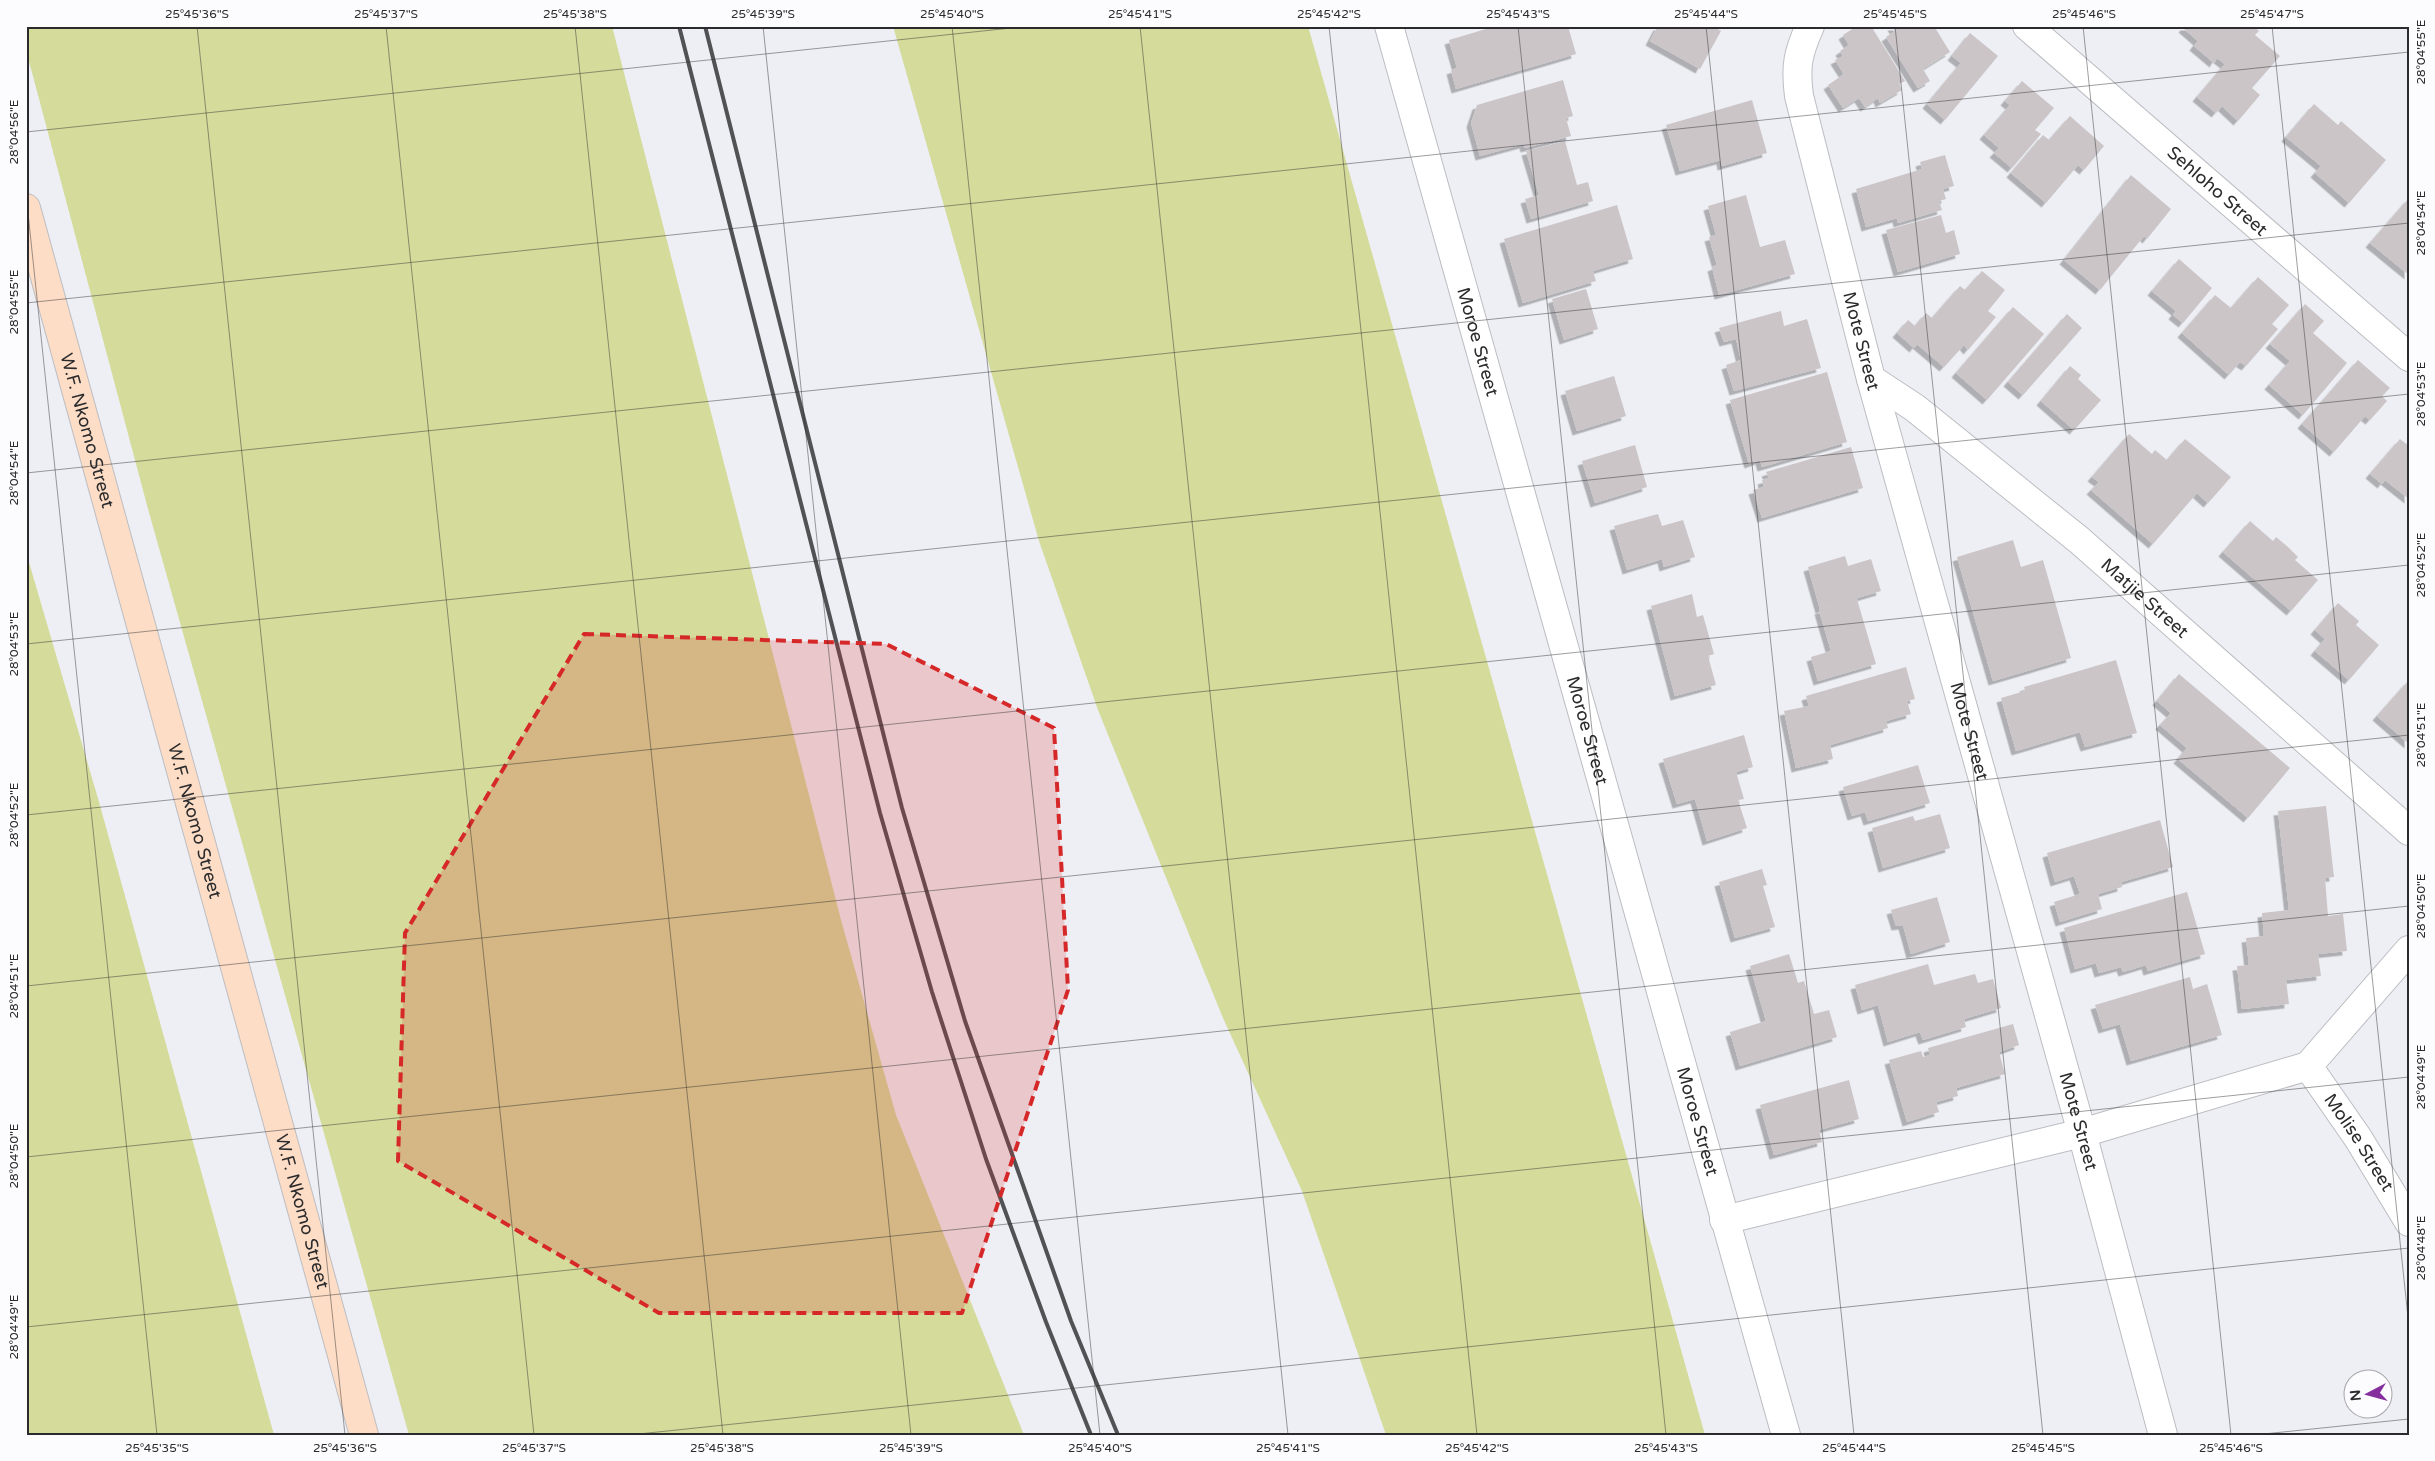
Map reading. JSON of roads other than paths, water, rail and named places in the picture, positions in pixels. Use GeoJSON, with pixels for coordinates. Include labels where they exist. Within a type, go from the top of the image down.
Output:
{"type":"FeatureCollection","features":[{"type":"Feature","properties":{"kind":"main road","name":"W.F. Nkomo Street"},"geometry":{"type":"LineString","coordinates":[[26,208],[364,1435]]}},
{"type":"Feature","properties":{"kind":"street","name":"Moroe Street"},"geometry":{"type":"LineString","coordinates":[[1389,26],[1786,1435]]}},
{"type":"Feature","properties":{"kind":"street","name":"Mote Street"},"geometry":{"type":"LineString","coordinates":[[1810,26],[1799,51],[1796,70],[1799,96],[1872,379],[2082,1133],[2163,1435]]}},
{"type":"Feature","properties":{"kind":"street","name":"Sehloho Street"},"geometry":{"type":"LineString","coordinates":[[2027,26],[2409,357]]}},
{"type":"Feature","properties":{"kind":"street","name":"Matjie Street"},"geometry":{"type":"LineString","coordinates":[[1872,379],[1923,414],[2078,540],[2409,831]]}},
{"type":"Feature","properties":{"kind":"street"},"geometry":{"type":"LineString","coordinates":[[1724,1220],[2082,1133],[2308,1066],[2409,950]]}},
{"type":"Feature","properties":{"kind":"street","name":"Molise Street"},"geometry":{"type":"LineString","coordinates":[[2308,1066],[2358,1138],[2409,1222]]}},
{"type":"Feature","properties":{"kind":"railway"},"geometry":{"type":"LineString","coordinates":[[679,26],[880,813],[932,992],[986,1159],[1046,1322],[1091,1435]]}},
{"type":"Feature","properties":{"kind":"railway"},"geometry":{"type":"LineString","coordinates":[[705,26],[902,808],[965,1021],[1071,1321],[1118,1435]]}}]}
